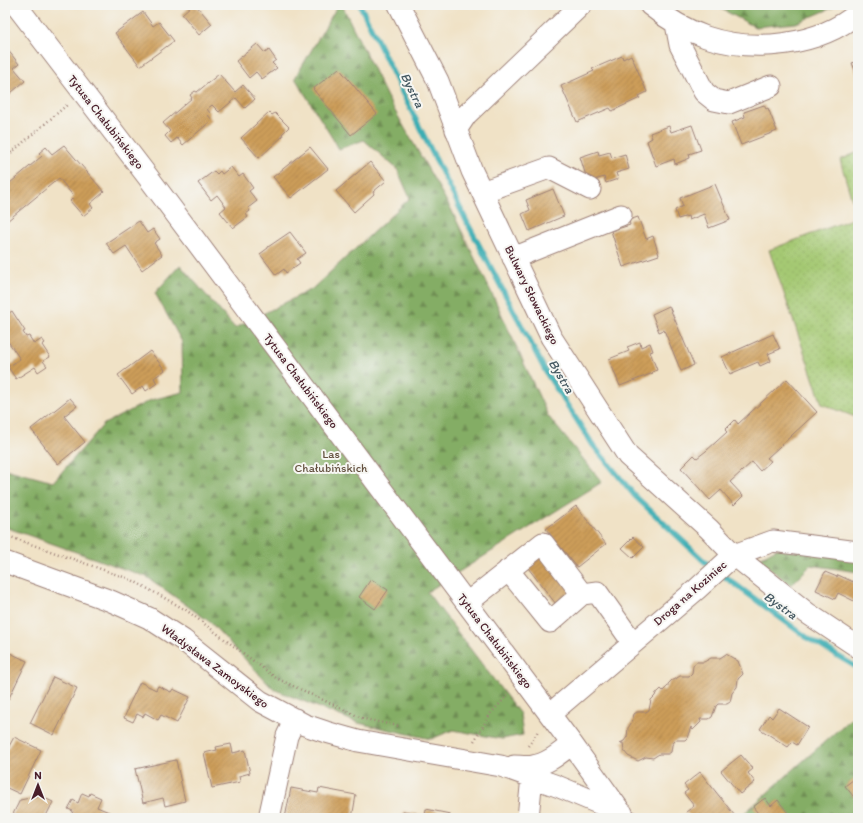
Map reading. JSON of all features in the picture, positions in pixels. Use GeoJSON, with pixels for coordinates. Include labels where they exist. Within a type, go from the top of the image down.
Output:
{"type":"FeatureCollection","features":[{"type":"Feature","properties":{"kind":"street","name":"Tytusa Chałubińskiego"},"geometry":{"type":"LineString","coordinates":[[16,5],[148,177],[550,714],[624,816]]}},
{"type":"Feature","properties":{"kind":"street","name":"Bulwary Słowackiego"},"geometry":{"type":"LineString","coordinates":[[399,5],[438,81],[472,172],[551,337],[628,456],[709,529],[731,558],[858,647]]}},
{"type":"Feature","properties":{"kind":"street"},"geometry":{"type":"LineString","coordinates":[[456,130],[466,115],[581,5]]}},
{"type":"Feature","properties":{"kind":"street"},"geometry":{"type":"LineString","coordinates":[[650,5],[676,24],[705,37],[735,44],[782,44],[814,37],[830,31],[858,13]]}},
{"type":"Feature","properties":{"kind":"street"},"geometry":{"type":"LineString","coordinates":[[676,24],[680,45],[704,92],[714,100],[729,103],[771,86]]}},
{"type":"Feature","properties":{"kind":"street"},"geometry":{"type":"LineString","coordinates":[[482,192],[549,168],[590,189]]}},
{"type":"Feature","properties":{"kind":"street"},"geometry":{"type":"LineString","coordinates":[[514,258],[621,215]]}},
{"type":"Feature","properties":{"kind":"street","name":"Droga na Koziniec"},"geometry":{"type":"LineString","coordinates":[[550,714],[697,589],[731,558],[773,541],[858,552]]}},
{"type":"Feature","properties":{"kind":"street"},"geometry":{"type":"LineString","coordinates":[[466,603],[543,543],[582,594]]}},
{"type":"Feature","properties":{"kind":"street","name":"Władysława Zamoyskiego"},"geometry":{"type":"LineString","coordinates":[[5,562],[111,601],[149,618],[184,640],[260,701],[295,719],[326,732],[358,741],[501,766],[532,776],[624,816]]}},
{"type":"Feature","properties":{"kind":"street"},"geometry":{"type":"LineString","coordinates":[[508,570],[550,622],[582,594],[597,592],[633,643]]}},
{"type":"Feature","properties":{"kind":"street"},"geometry":{"type":"LineString","coordinates":[[269,818],[287,736],[295,719]]}},
{"type":"Feature","properties":{"kind":"street","name":"Władysława Zamoyskiego"},"geometry":{"type":"LineString","coordinates":[[501,766],[539,765],[546,762],[572,744]]}},
{"type":"Feature","properties":{"kind":"street"},"geometry":{"type":"LineString","coordinates":[[528,818],[532,776]]}},
{"type":"Feature","properties":{"kind":"path"},"geometry":{"type":"LineString","coordinates":[[5,158],[72,101]]}},
{"type":"Feature","properties":{"kind":"path"},"geometry":{"type":"LineString","coordinates":[[5,535],[132,580],[186,610],[276,678],[364,719],[402,727]]}},
{"type":"Feature","properties":{"kind":"path"},"geometry":{"type":"LineString","coordinates":[[467,740],[474,742],[492,714],[514,689]]}},
{"type":"Feature","properties":{"kind":"green space","name":"Las Chałubińskich"},"geometry":{"type":"Polygon","coordinates":[[[338,5],[342,5],[387,97],[451,209],[495,300],[548,416],[602,482],[427,592],[520,714],[523,735],[502,739],[453,730],[431,739],[358,723],[273,689],[210,622],[147,577],[5,527],[5,469],[53,482],[104,424],[151,400],[183,392],[182,342],[155,293],[180,265],[235,328],[312,289],[410,198],[397,169],[364,140],[339,149],[295,78],[338,5]]]}},
{"type":"Feature","properties":{"kind":"green space"},"geometry":{"type":"Polygon","coordinates":[[[714,5],[836,5],[796,23],[755,27],[714,5]]]}},
{"type":"Feature","properties":{"kind":"green space"},"geometry":{"type":"Polygon","coordinates":[[[858,152],[858,418],[822,404],[769,250],[857,217],[840,160],[858,152]]]}},
{"type":"Feature","properties":{"kind":"green space"},"geometry":{"type":"Polygon","coordinates":[[[778,548],[858,558],[858,572],[811,565],[791,585],[758,559],[778,548]]]}},
{"type":"Feature","properties":{"kind":"green space"},"geometry":{"type":"Polygon","coordinates":[[[858,712],[858,818],[739,818],[858,712]]]}},
{"type":"Feature","properties":{"kind":"building"},"geometry":{"type":"Polygon","coordinates":[[[192,5],[196,5],[212,24],[199,35],[182,14],[192,5]]]}},
{"type":"Feature","properties":{"kind":"building"},"geometry":{"type":"Polygon","coordinates":[[[143,12],[153,26],[159,22],[174,41],[140,66],[115,33],[143,12]]]}},
{"type":"Feature","properties":{"kind":"building"},"geometry":{"type":"Polygon","coordinates":[[[257,44],[265,53],[269,50],[276,60],[272,63],[277,68],[262,79],[256,72],[249,78],[236,61],[257,44]]]}},
{"type":"Feature","properties":{"kind":"building"},"geometry":{"type":"Polygon","coordinates":[[[7,49],[19,64],[14,68],[25,81],[5,98],[5,51],[7,49]]]}},
{"type":"Feature","properties":{"kind":"building"},"geometry":{"type":"Polygon","coordinates":[[[631,55],[647,92],[639,96],[640,98],[612,111],[610,108],[577,122],[561,86],[594,71],[592,69],[622,56],[623,59],[631,55]]]}},
{"type":"Feature","properties":{"kind":"building"},"geometry":{"type":"Polygon","coordinates":[[[858,61],[858,77],[852,63],[858,61]]]}},
{"type":"Feature","properties":{"kind":"building"},"geometry":{"type":"Polygon","coordinates":[[[339,68],[377,114],[351,135],[313,89],[339,68]]]}},
{"type":"Feature","properties":{"kind":"building"},"geometry":{"type":"Polygon","coordinates":[[[219,74],[235,92],[243,85],[255,99],[245,108],[236,98],[219,112],[212,105],[207,109],[210,113],[208,115],[212,120],[183,145],[177,138],[171,143],[165,136],[170,131],[163,123],[192,98],[190,95],[195,91],[197,92],[219,74]]]}},
{"type":"Feature","properties":{"kind":"building"},"geometry":{"type":"Polygon","coordinates":[[[764,105],[766,109],[768,108],[777,131],[741,145],[732,122],[745,117],[744,112],[764,105]]]}},
{"type":"Feature","properties":{"kind":"building"},"geometry":{"type":"Polygon","coordinates":[[[269,112],[272,115],[275,113],[289,127],[282,134],[283,136],[259,158],[241,138],[269,112]]]}},
{"type":"Feature","properties":{"kind":"building"},"geometry":{"type":"Polygon","coordinates":[[[692,125],[701,150],[689,154],[690,158],[675,164],[674,159],[656,166],[647,141],[652,138],[650,133],[669,126],[671,132],[692,125]]]}},
{"type":"Feature","properties":{"kind":"building"},"geometry":{"type":"Polygon","coordinates":[[[64,145],[104,192],[90,204],[93,208],[83,216],[70,201],[74,197],[59,178],[7,221],[5,219],[5,180],[7,178],[10,183],[42,156],[39,153],[46,147],[52,154],[64,145]]]}},
{"type":"Feature","properties":{"kind":"building"},"geometry":{"type":"Polygon","coordinates":[[[310,147],[328,169],[291,198],[273,177],[310,147]]]}},
{"type":"Feature","properties":{"kind":"building"},"geometry":{"type":"Polygon","coordinates":[[[598,151],[599,155],[610,152],[612,158],[625,154],[629,169],[616,173],[618,179],[606,183],[604,177],[588,182],[580,157],[598,151]]]}},
{"type":"Feature","properties":{"kind":"building"},"geometry":{"type":"Polygon","coordinates":[[[370,162],[386,181],[354,212],[336,191],[370,162]]]}},
{"type":"Feature","properties":{"kind":"building"},"geometry":{"type":"Polygon","coordinates":[[[231,167],[239,177],[243,174],[253,188],[249,191],[257,201],[248,208],[250,211],[246,214],[248,217],[233,228],[220,212],[226,207],[217,195],[211,200],[198,183],[214,171],[217,174],[220,171],[222,174],[231,167]]]}},
{"type":"Feature","properties":{"kind":"building"},"geometry":{"type":"Polygon","coordinates":[[[715,184],[730,220],[709,228],[704,214],[689,220],[688,216],[678,219],[675,210],[683,206],[680,198],[715,184]]]}},
{"type":"Feature","properties":{"kind":"building"},"geometry":{"type":"Polygon","coordinates":[[[553,189],[564,216],[529,231],[522,214],[530,210],[526,200],[553,189]]]}},
{"type":"Feature","properties":{"kind":"building"},"geometry":{"type":"Polygon","coordinates":[[[638,217],[646,239],[653,236],[659,255],[623,267],[611,231],[630,225],[629,220],[638,217]]]}},
{"type":"Feature","properties":{"kind":"building"},"geometry":{"type":"Polygon","coordinates":[[[139,221],[147,233],[153,229],[160,239],[154,243],[162,255],[142,270],[126,246],[114,254],[106,243],[139,221]]]}},
{"type":"Feature","properties":{"kind":"building"},"geometry":{"type":"Polygon","coordinates":[[[290,232],[306,253],[297,259],[300,263],[286,273],[284,269],[276,275],[260,254],[290,232]]]}},
{"type":"Feature","properties":{"kind":"building"},"geometry":{"type":"Polygon","coordinates":[[[669,306],[694,365],[681,371],[664,330],[659,332],[652,314],[669,306]]]}},
{"type":"Feature","properties":{"kind":"building"},"geometry":{"type":"Polygon","coordinates":[[[12,311],[25,331],[23,332],[26,337],[29,336],[34,344],[42,339],[45,343],[42,345],[50,357],[43,361],[47,366],[38,372],[35,367],[16,379],[8,367],[20,359],[5,337],[5,316],[12,311]]]}},
{"type":"Feature","properties":{"kind":"building"},"geometry":{"type":"Polygon","coordinates":[[[773,334],[780,349],[768,354],[771,361],[760,366],[758,362],[730,374],[722,357],[773,334]]]}},
{"type":"Feature","properties":{"kind":"building"},"geometry":{"type":"Polygon","coordinates":[[[640,342],[641,347],[650,343],[653,351],[650,352],[657,370],[620,386],[609,359],[629,351],[627,347],[640,342]]]}},
{"type":"Feature","properties":{"kind":"building"},"geometry":{"type":"Polygon","coordinates":[[[150,351],[165,370],[154,378],[157,383],[146,391],[143,386],[132,394],[118,375],[150,351]]]}},
{"type":"Feature","properties":{"kind":"building"},"geometry":{"type":"Polygon","coordinates":[[[787,379],[817,412],[767,458],[771,461],[760,471],[752,462],[730,482],[743,496],[734,505],[721,490],[710,500],[681,468],[694,455],[697,458],[706,451],[727,432],[725,430],[735,420],[738,424],[787,379]]]}},
{"type":"Feature","properties":{"kind":"building"},"geometry":{"type":"Polygon","coordinates":[[[70,398],[77,406],[64,416],[85,442],[58,464],[31,429],[70,398]]]}},
{"type":"Feature","properties":{"kind":"building"},"geometry":{"type":"Polygon","coordinates":[[[576,506],[606,544],[577,567],[546,529],[576,506]]]}},
{"type":"Feature","properties":{"kind":"building"},"geometry":{"type":"Polygon","coordinates":[[[633,537],[644,547],[633,558],[622,548],[633,537]]]}},
{"type":"Feature","properties":{"kind":"building"},"geometry":{"type":"Polygon","coordinates":[[[535,543],[575,596],[559,608],[518,555],[535,543]]]}},
{"type":"Feature","properties":{"kind":"building"},"geometry":{"type":"Polygon","coordinates":[[[825,572],[837,577],[838,575],[858,584],[858,603],[838,593],[835,599],[816,590],[825,572]]]}},
{"type":"Feature","properties":{"kind":"building"},"geometry":{"type":"Polygon","coordinates":[[[371,579],[388,590],[375,609],[359,597],[371,579]]]}},
{"type":"Feature","properties":{"kind":"building"},"geometry":{"type":"Polygon","coordinates":[[[10,653],[27,661],[8,700],[5,699],[5,663],[10,653]]]}},
{"type":"Feature","properties":{"kind":"building"},"geometry":{"type":"Polygon","coordinates":[[[726,654],[738,661],[743,674],[738,679],[737,687],[732,693],[730,702],[727,704],[718,704],[712,717],[709,719],[700,719],[701,722],[693,730],[691,727],[685,740],[676,740],[674,742],[671,752],[668,754],[659,754],[653,758],[646,757],[638,761],[628,756],[624,751],[623,743],[620,743],[627,737],[628,728],[632,722],[634,714],[649,710],[651,700],[656,693],[661,689],[663,691],[672,680],[680,676],[689,676],[692,673],[693,666],[696,662],[704,662],[711,658],[720,658],[726,654]]]}},
{"type":"Feature","properties":{"kind":"building"},"geometry":{"type":"Polygon","coordinates":[[[53,677],[77,688],[54,735],[30,723],[53,677]]]}},
{"type":"Feature","properties":{"kind":"building"},"geometry":{"type":"Polygon","coordinates":[[[140,682],[156,690],[158,686],[171,692],[173,689],[190,697],[177,723],[161,715],[158,720],[145,713],[143,717],[137,714],[133,722],[124,718],[140,682]]]}},
{"type":"Feature","properties":{"kind":"building"},"geometry":{"type":"Polygon","coordinates":[[[779,708],[808,727],[797,745],[792,742],[788,747],[760,729],[769,715],[772,718],[779,708]]]}},
{"type":"Feature","properties":{"kind":"building"},"geometry":{"type":"Polygon","coordinates":[[[14,737],[41,750],[20,794],[5,787],[5,754],[14,737]]]}},
{"type":"Feature","properties":{"kind":"building"},"geometry":{"type":"Polygon","coordinates":[[[231,744],[233,753],[245,750],[250,773],[239,776],[240,782],[212,788],[204,753],[217,750],[216,747],[231,744]]]}},
{"type":"Feature","properties":{"kind":"building"},"geometry":{"type":"Polygon","coordinates":[[[741,755],[753,769],[748,773],[755,782],[740,794],[721,771],[741,755]]]}},
{"type":"Feature","properties":{"kind":"building"},"geometry":{"type":"Polygon","coordinates":[[[176,760],[185,801],[165,806],[163,798],[143,803],[135,769],[176,760]]]}},
{"type":"Feature","properties":{"kind":"building"},"geometry":{"type":"Polygon","coordinates":[[[700,772],[735,816],[732,818],[704,818],[701,815],[697,818],[691,818],[686,812],[694,806],[684,793],[688,790],[684,785],[700,772]]]}},
{"type":"Feature","properties":{"kind":"building"},"geometry":{"type":"Polygon","coordinates":[[[858,776],[858,802],[845,786],[858,776]]]}},
{"type":"Feature","properties":{"kind":"building"},"geometry":{"type":"Polygon","coordinates":[[[291,788],[318,793],[319,788],[356,795],[352,818],[285,818],[291,788]]]}},
{"type":"Feature","properties":{"kind":"building"},"geometry":{"type":"Polygon","coordinates":[[[82,793],[89,796],[90,793],[101,798],[97,807],[123,818],[70,818],[73,811],[68,809],[73,800],[78,803],[82,793]]]}},
{"type":"Feature","properties":{"kind":"building"},"geometry":{"type":"Polygon","coordinates":[[[40,796],[53,802],[45,818],[11,818],[20,800],[40,796]]]}},
{"type":"Feature","properties":{"kind":"building"},"geometry":{"type":"Polygon","coordinates":[[[765,798],[771,806],[778,800],[791,817],[762,818],[753,807],[765,798]]]}},
{"type":"Feature","properties":{"kind":"building"},"geometry":{"type":"Polygon","coordinates":[[[426,809],[450,814],[449,818],[402,818],[403,811],[425,815],[426,809]]]}},
{"type":"Feature","properties":{"kind":"waterway","name":"Bystra"},"geometry":{"type":"LineString","coordinates":[[360,5],[468,224],[547,374],[593,445],[635,496],[713,568]]}},
{"type":"Feature","properties":{"kind":"waterway","name":"Bystra"},"geometry":{"type":"LineString","coordinates":[[720,573],[809,639],[858,668]]}}]}
